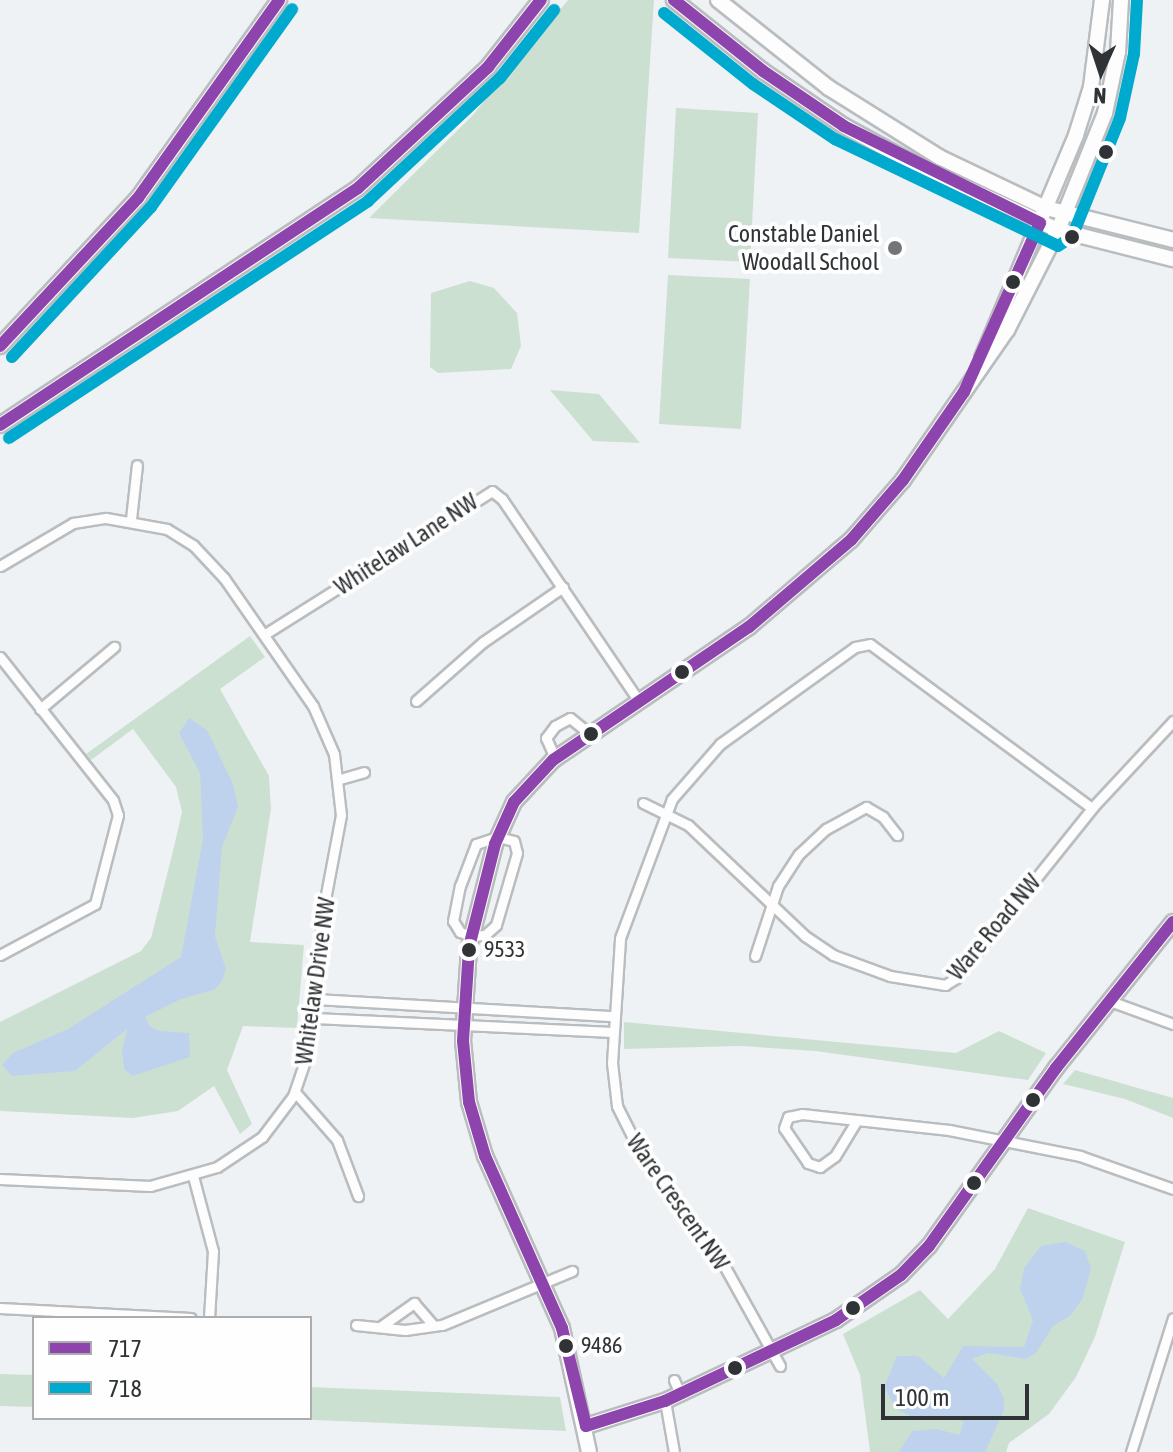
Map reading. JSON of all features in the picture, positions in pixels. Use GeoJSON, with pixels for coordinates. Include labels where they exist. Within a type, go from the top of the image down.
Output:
{"type":"FeatureCollection","features":[{"type":"Feature","properties":{"kind":"street"},"geometry":{"type":"LineString","coordinates":[[0,346],[138,198],[279,0]]}},
{"type":"Feature","properties":{"kind":"street"},"geometry":{"type":"LineString","coordinates":[[0,425],[358,188],[488,67],[541,0]]}},
{"type":"Feature","properties":{"kind":"street"},"geometry":{"type":"LineString","coordinates":[[674,0],[763,71],[844,126],[1040,223],[1173,259]]}},
{"type":"Feature","properties":{"kind":"street"},"geometry":{"type":"LineString","coordinates":[[718,0],[883,125],[1046,208],[1173,240]]}},
{"type":"Feature","properties":{"kind":"street"},"geometry":{"type":"LineString","coordinates":[[981,362],[986,338],[1040,223],[1091,87],[1102,0]]}},
{"type":"Feature","properties":{"kind":"street"},"geometry":{"type":"LineString","coordinates":[[589,1452],[586,1426],[562,1328],[473,1119],[464,1025],[471,936],[498,837],[514,802],[555,758],[749,627],[851,540],[935,437],[981,362],[1007,330],[1058,230],[1105,113],[1121,0]]}},
{"type":"Feature","properties":{"kind":"street"},"geometry":{"type":"LineString","coordinates":[[131,519],[137,465]]}},
{"type":"Feature","properties":{"kind":"street","name":"Whitelaw Lane NW"},"geometry":{"type":"LineString","coordinates":[[265,634],[492,491],[502,499],[639,701]]}},
{"type":"Feature","properties":{"kind":"street","name":"Whitelaw Drive NW"},"geometry":{"type":"LineString","coordinates":[[0,566],[73,523],[131,519],[167,529],[193,545],[265,634],[313,706],[340,779],[341,815],[323,910],[314,1018],[295,1092],[248,1149],[193,1176],[150,1186],[0,1179]]}},
{"type":"Feature","properties":{"kind":"street"},"geometry":{"type":"LineString","coordinates":[[416,701],[471,651],[563,587]]}},
{"type":"Feature","properties":{"kind":"street","name":"Ware Crescent NW"},"geometry":{"type":"LineString","coordinates":[[780,1366],[722,1262],[627,1128],[613,1079],[620,938],[665,813],[708,754],[855,647],[870,644],[1092,808]]}},
{"type":"Feature","properties":{"kind":"street"},"geometry":{"type":"LineString","coordinates":[[40,709],[114,647]]}},
{"type":"Feature","properties":{"kind":"street"},"geometry":{"type":"LineString","coordinates":[[0,657],[113,800],[118,815],[95,904],[0,955]]}},
{"type":"Feature","properties":{"kind":"street"},"geometry":{"type":"LineString","coordinates":[[555,758],[546,738],[555,726],[570,718],[590,734]]}},
{"type":"Feature","properties":{"kind":"street","name":"Ware Road NW"},"geometry":{"type":"LineString","coordinates":[[665,813],[688,825],[805,936],[847,962],[945,985],[956,978],[1092,808],[1173,721]]}},
{"type":"Feature","properties":{"kind":"street"},"geometry":{"type":"LineString","coordinates":[[340,779],[364,772]]}},
{"type":"Feature","properties":{"kind":"street"},"geometry":{"type":"LineString","coordinates":[[643,803],[665,813]]}},
{"type":"Feature","properties":{"kind":"street"},"geometry":{"type":"LineString","coordinates":[[755,956],[771,903],[799,854],[852,811],[874,808],[897,835]]}},
{"type":"Feature","properties":{"kind":"street"},"geometry":{"type":"LineString","coordinates":[[498,837],[514,841],[517,853],[496,925],[485,935],[471,936],[460,932],[453,921],[460,886],[476,844],[498,837]]}},
{"type":"Feature","properties":{"kind":"street"},"geometry":{"type":"LineString","coordinates":[[586,1426],[665,1401],[677,1387],[771,1351],[836,1320],[901,1275],[934,1238],[1003,1139],[1173,922]]}},
{"type":"Feature","properties":{"kind":"street"},"geometry":{"type":"LineString","coordinates":[[315,999],[614,1016]]}},
{"type":"Feature","properties":{"kind":"street"},"geometry":{"type":"LineString","coordinates":[[1110,1001],[1173,1024]]}},
{"type":"Feature","properties":{"kind":"street"},"geometry":{"type":"LineString","coordinates":[[314,1018],[613,1032]]}},
{"type":"Feature","properties":{"kind":"street"},"geometry":{"type":"LineString","coordinates":[[295,1092],[337,1140],[358,1196]]}},
{"type":"Feature","properties":{"kind":"street"},"geometry":{"type":"LineString","coordinates":[[857,1120],[835,1156],[820,1167],[808,1163],[784,1128],[794,1114],[857,1120],[1003,1139],[1101,1161],[1173,1189]]}},
{"type":"Feature","properties":{"kind":"street"},"geometry":{"type":"LineString","coordinates":[[193,1176],[213,1251],[209,1316]]}},
{"type":"Feature","properties":{"kind":"street"},"geometry":{"type":"LineString","coordinates":[[356,1325],[434,1326],[572,1271]]}},
{"type":"Feature","properties":{"kind":"street"},"geometry":{"type":"LineString","coordinates":[[380,1327],[414,1303],[434,1326]]}},
{"type":"Feature","properties":{"kind":"street"},"geometry":{"type":"LineString","coordinates":[[0,1308],[153,1316]]}},
{"type":"Feature","properties":{"kind":"street"},"geometry":{"type":"LineString","coordinates":[[1131,1452],[1173,1318]]}},
{"type":"Feature","properties":{"kind":"street"},"geometry":{"type":"LineString","coordinates":[[665,1401],[674,1452]]}},
{"type":"Feature","properties":{"kind":"green space"},"geometry":{"type":"Polygon","coordinates":[[[568,0],[654,0],[639,233],[369,218],[472,116],[568,0]]]}},
{"type":"Feature","properties":{"kind":"green space"},"geometry":{"type":"Polygon","coordinates":[[[676,108],[758,113],[750,262],[668,258],[676,108]]]}},
{"type":"Feature","properties":{"kind":"green space"},"geometry":{"type":"Polygon","coordinates":[[[668,275],[750,279],[741,429],[659,424],[668,275]]]}},
{"type":"Feature","properties":{"kind":"green space"},"geometry":{"type":"Polygon","coordinates":[[[470,281],[494,288],[517,313],[521,346],[511,369],[438,373],[430,367],[431,293],[470,281]]]}},
{"type":"Feature","properties":{"kind":"green space"},"geometry":{"type":"Polygon","coordinates":[[[550,390],[599,394],[640,443],[593,441],[550,390]]]}},
{"type":"Feature","properties":{"kind":"green space"},"geometry":{"type":"Polygon","coordinates":[[[250,636],[265,657],[220,689],[269,776],[271,809],[250,942],[304,945],[297,1028],[243,1026],[227,1070],[252,1124],[240,1134],[214,1086],[178,1111],[133,1118],[0,1111],[0,1022],[141,951],[151,938],[172,855],[182,812],[176,787],[133,729],[91,760],[86,754],[250,636]]]}},
{"type":"Feature","properties":{"kind":"green space"},"geometry":{"type":"Polygon","coordinates":[[[624,1022],[956,1053],[999,1031],[1046,1053],[1028,1080],[815,1051],[741,1046],[624,1049],[624,1022]]]}},
{"type":"Feature","properties":{"kind":"green space"},"geometry":{"type":"Polygon","coordinates":[[[1075,1070],[1173,1098],[1173,1118],[1125,1099],[1063,1084],[1075,1070]]]}},
{"type":"Feature","properties":{"kind":"green space"},"geometry":{"type":"Polygon","coordinates":[[[1028,1208],[1125,1242],[1095,1337],[1076,1377],[1049,1414],[1009,1443],[1006,1452],[870,1452],[860,1375],[843,1334],[920,1290],[948,1319],[995,1269],[1028,1208]]]}},
{"type":"Feature","properties":{"kind":"green space"},"geometry":{"type":"Polygon","coordinates":[[[0,1374],[32,1375],[32,1407],[0,1406],[0,1374]]]}},
{"type":"Feature","properties":{"kind":"green space"},"geometry":{"type":"Polygon","coordinates":[[[312,1387],[560,1397],[566,1431],[312,1420],[312,1387]]]}},
{"type":"Feature","properties":{"kind":"water"},"geometry":{"type":"Polygon","coordinates":[[[189,718],[207,730],[233,784],[238,807],[222,847],[215,936],[226,969],[222,981],[214,990],[181,999],[145,1017],[150,1027],[160,1031],[189,1033],[190,1057],[132,1076],[124,1069],[122,1051],[127,1029],[75,1071],[12,1076],[2,1065],[13,1053],[68,1029],[181,957],[203,839],[200,773],[179,733],[189,718]]]}},
{"type":"Feature","properties":{"kind":"water"},"geometry":{"type":"Polygon","coordinates":[[[1066,1242],[1085,1251],[1091,1268],[1083,1298],[1071,1315],[1053,1326],[1036,1353],[1026,1359],[988,1353],[972,1359],[997,1384],[1004,1399],[1004,1410],[985,1452],[899,1452],[912,1431],[937,1429],[959,1435],[964,1422],[950,1416],[913,1417],[896,1409],[884,1387],[897,1356],[918,1356],[944,1378],[963,1346],[1024,1347],[1033,1320],[1020,1289],[1024,1268],[1041,1246],[1066,1242]]]}},
{"type":"Feature","properties":{"kind":"transit line","name":"717"},"geometry":{"type":"LineString","coordinates":[[0,346],[138,198],[279,0]]}},
{"type":"Feature","properties":{"kind":"transit line","name":"717"},"geometry":{"type":"LineString","coordinates":[[0,425],[358,188],[488,67],[541,0]]}},
{"type":"Feature","properties":{"kind":"transit line","name":"717"},"geometry":{"type":"LineString","coordinates":[[586,1426],[562,1328],[485,1156],[469,1102],[463,1041],[469,947],[495,844],[514,802],[553,760],[749,627],[851,540],[903,480],[964,392],[1040,223],[844,126],[763,71],[674,0]]}},
{"type":"Feature","properties":{"kind":"transit line","name":"718"},"geometry":{"type":"LineString","coordinates":[[664,13],[753,84],[835,139],[1058,246],[1072,237],[1120,118],[1134,54],[1137,1]]}},
{"type":"Feature","properties":{"kind":"transit line","name":"718"},"geometry":{"type":"LineString","coordinates":[[12,357],[151,207],[292,9]]}},
{"type":"Feature","properties":{"kind":"transit line","name":"718"},"geometry":{"type":"LineString","coordinates":[[9,438],[368,201],[500,78],[554,10]]}},
{"type":"Feature","properties":{"kind":"transit line","name":"717"},"geometry":{"type":"LineString","coordinates":[[586,1426],[665,1401],[836,1320],[901,1275],[929,1246],[1056,1068],[1173,922]]}},
{"type":"Feature","properties":{"kind":"place","name":"Constable Daniel Woodall School"},"geometry":{"type":"Point","coordinates":[895,248]}},
{"type":"Feature","properties":{"kind":"place","name":"9533"},"geometry":{"type":"Point","coordinates":[469,950]}},
{"type":"Feature","properties":{"kind":"place","name":"9486"},"geometry":{"type":"Point","coordinates":[566,1346]}}]}
